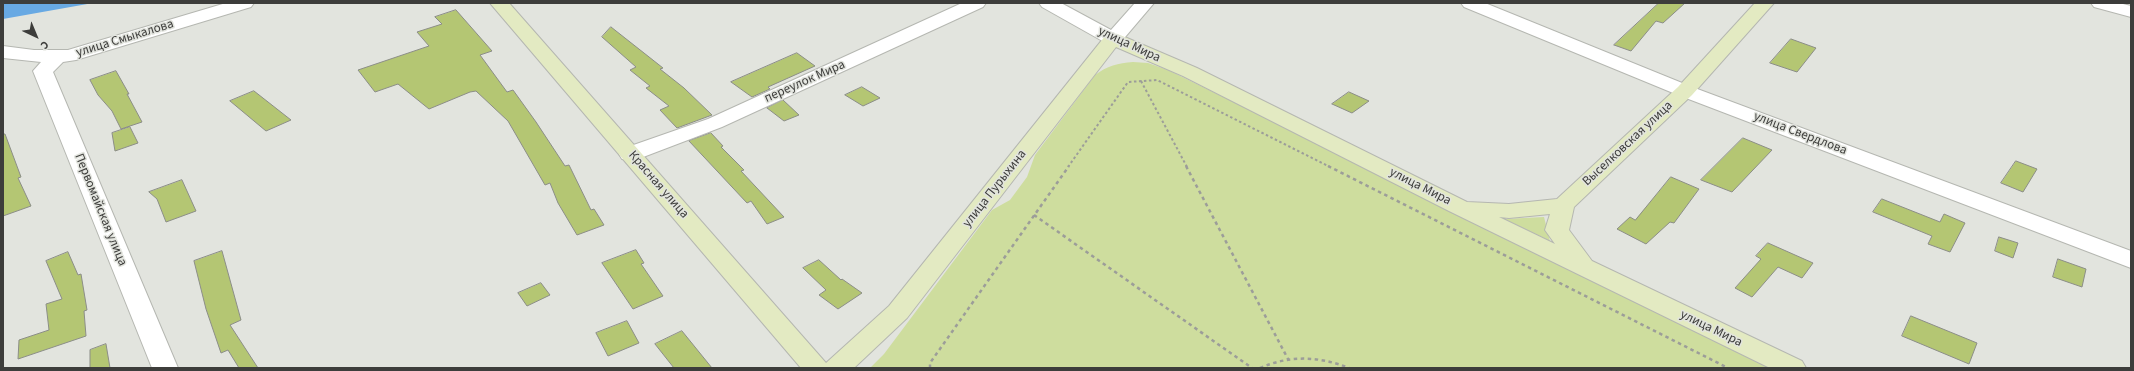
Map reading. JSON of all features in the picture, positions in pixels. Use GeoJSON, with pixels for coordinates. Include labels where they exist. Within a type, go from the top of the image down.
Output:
{"type":"FeatureCollection","features":[{"type":"Feature","properties":{"kind":"street","name":"улица Смыкалова"},"geometry":{"type":"LineString","coordinates":[[3,52],[34,56],[69,56],[245,3]]}},
{"type":"Feature","properties":{"kind":"street","name":"Красная улица"},"geometry":{"type":"LineString","coordinates":[[499,3],[816,368]]}},
{"type":"Feature","properties":{"kind":"street","name":"переулок Мира"},"geometry":{"type":"LineString","coordinates":[[630,154],[715,123],[977,3]]}},
{"type":"Feature","properties":{"kind":"street","name":"улица Мира"},"geometry":{"type":"LineString","coordinates":[[1048,3],[1113,39],[1190,72],[1583,268],[1793,368]]}},
{"type":"Feature","properties":{"kind":"street","name":"улица Пурыхина"},"geometry":{"type":"LineString","coordinates":[[836,368],[898,312],[1113,39],[1145,3]]}},
{"type":"Feature","properties":{"kind":"street","name":"улица Свердлова"},"geometry":{"type":"LineString","coordinates":[[1470,3],[1685,91],[2131,260]]}},
{"type":"Feature","properties":{"kind":"street","name":"Выселковская улица"},"geometry":{"type":"LineString","coordinates":[[1563,205],[1685,91],[1765,3]]}},
{"type":"Feature","properties":{"kind":"street"},"geometry":{"type":"LineString","coordinates":[[2100,3],[2131,12]]}},
{"type":"Feature","properties":{"kind":"street","name":"Первомайская улица"},"geometry":{"type":"LineString","coordinates":[[58,56],[43,71],[165,368]]}},
{"type":"Feature","properties":{"kind":"street"},"geometry":{"type":"LineString","coordinates":[[1457,206],[1509,211],[1563,205],[1557,230],[1583,268]]}},
{"type":"Feature","properties":{"kind":"path"},"geometry":{"type":"LineString","coordinates":[[930,368],[930,363],[1128,82],[1156,80],[1728,368]]}},
{"type":"Feature","properties":{"kind":"path"},"geometry":{"type":"LineString","coordinates":[[1141,81],[1288,359]]}},
{"type":"Feature","properties":{"kind":"path"},"geometry":{"type":"LineString","coordinates":[[1034,215],[1252,368]]}},
{"type":"Feature","properties":{"kind":"path"},"geometry":{"type":"LineString","coordinates":[[1260,368],[1274,362],[1288,359],[1306,358],[1323,360],[1349,368]]}},
{"type":"Feature","properties":{"kind":"green space"},"geometry":{"type":"Polygon","coordinates":[[[1122,63],[1148,63],[1168,70],[1779,368],[870,368],[884,354],[992,210],[1010,200],[1027,177],[1035,155],[1095,75],[1104,69],[1122,63]]]}},
{"type":"Feature","properties":{"kind":"green space"},"geometry":{"type":"Polygon","coordinates":[[[1544,217],[1550,241],[1504,219],[1544,217]]]}},
{"type":"Feature","properties":{"kind":"water"},"geometry":{"type":"Polygon","coordinates":[[[3,3],[93,3],[3,19],[3,3]]]}},
{"type":"Feature","properties":{"kind":"building"},"geometry":{"type":"Polygon","coordinates":[[[1659,3],[1685,3],[1663,23],[1656,21],[1631,51],[1614,45],[1659,3]]]}},
{"type":"Feature","properties":{"kind":"building"},"geometry":{"type":"Polygon","coordinates":[[[456,10],[492,51],[480,55],[507,92],[513,90],[565,166],[569,165],[591,210],[594,209],[604,225],[577,235],[558,203],[550,183],[545,185],[508,121],[476,91],[470,92],[429,109],[398,84],[375,92],[358,70],[429,46],[417,32],[442,24],[435,17],[456,10]]]}},
{"type":"Feature","properties":{"kind":"building"},"geometry":{"type":"Polygon","coordinates":[[[611,27],[663,68],[660,69],[684,88],[712,115],[677,128],[660,110],[669,106],[646,88],[650,86],[630,70],[636,67],[602,37],[611,27]]]}},
{"type":"Feature","properties":{"kind":"building"},"geometry":{"type":"Polygon","coordinates":[[[1791,39],[1816,48],[1797,72],[1770,63],[1791,39]]]}},
{"type":"Feature","properties":{"kind":"building"},"geometry":{"type":"Polygon","coordinates":[[[797,53],[815,66],[768,87],[770,89],[752,97],[731,82],[797,53]]]}},
{"type":"Feature","properties":{"kind":"building"},"geometry":{"type":"Polygon","coordinates":[[[116,71],[142,122],[121,129],[112,111],[98,95],[90,80],[116,71]]]}},
{"type":"Feature","properties":{"kind":"building"},"geometry":{"type":"Polygon","coordinates":[[[862,87],[880,98],[863,106],[845,95],[862,87]]]}},
{"type":"Feature","properties":{"kind":"building"},"geometry":{"type":"Polygon","coordinates":[[[254,91],[291,120],[266,131],[230,101],[254,91]]]}},
{"type":"Feature","properties":{"kind":"building"},"geometry":{"type":"Polygon","coordinates":[[[1349,92],[1369,101],[1352,113],[1332,104],[1349,92]]]}},
{"type":"Feature","properties":{"kind":"building"},"geometry":{"type":"Polygon","coordinates":[[[783,100],[799,115],[784,121],[767,108],[783,100]]]}},
{"type":"Feature","properties":{"kind":"building"},"geometry":{"type":"Polygon","coordinates":[[[130,127],[138,143],[115,151],[112,133],[130,127]]]}},
{"type":"Feature","properties":{"kind":"building"},"geometry":{"type":"Polygon","coordinates":[[[711,133],[723,146],[721,147],[744,170],[741,171],[784,217],[767,224],[751,201],[747,203],[689,141],[711,133]]]}},
{"type":"Feature","properties":{"kind":"building"},"geometry":{"type":"Polygon","coordinates":[[[3,134],[5,134],[21,177],[18,178],[31,206],[3,216],[3,134]]]}},
{"type":"Feature","properties":{"kind":"building"},"geometry":{"type":"Polygon","coordinates":[[[1743,138],[1772,150],[1732,192],[1701,180],[1743,138]]]}},
{"type":"Feature","properties":{"kind":"building"},"geometry":{"type":"Polygon","coordinates":[[[2016,161],[2037,169],[2023,192],[2001,183],[2016,161]]]}},
{"type":"Feature","properties":{"kind":"building"},"geometry":{"type":"Polygon","coordinates":[[[1671,177],[1699,189],[1674,223],[1670,222],[1646,244],[1617,229],[1630,217],[1635,220],[1671,177]]]}},
{"type":"Feature","properties":{"kind":"building"},"geometry":{"type":"Polygon","coordinates":[[[182,180],[196,211],[166,222],[157,199],[149,192],[182,180]]]}},
{"type":"Feature","properties":{"kind":"building"},"geometry":{"type":"Polygon","coordinates":[[[1882,199],[1940,222],[1944,214],[1965,223],[1950,252],[1928,244],[1932,236],[1873,212],[1882,199]]]}},
{"type":"Feature","properties":{"kind":"building"},"geometry":{"type":"Polygon","coordinates":[[[1999,237],[2018,243],[2013,258],[1995,251],[1999,237]]]}},
{"type":"Feature","properties":{"kind":"building"},"geometry":{"type":"Polygon","coordinates":[[[1768,243],[1813,263],[1802,278],[1778,267],[1752,297],[1735,288],[1761,259],[1756,256],[1768,243]]]}},
{"type":"Feature","properties":{"kind":"building"},"geometry":{"type":"Polygon","coordinates":[[[636,250],[644,263],[641,264],[663,296],[633,309],[602,263],[636,250]]]}},
{"type":"Feature","properties":{"kind":"building"},"geometry":{"type":"Polygon","coordinates":[[[222,251],[241,320],[230,325],[258,368],[239,368],[228,350],[221,353],[206,309],[194,261],[222,251]]]}},
{"type":"Feature","properties":{"kind":"building"},"geometry":{"type":"Polygon","coordinates":[[[68,252],[78,275],[81,274],[87,310],[84,311],[86,336],[18,359],[19,340],[49,330],[46,304],[62,299],[46,261],[68,252]]]}},
{"type":"Feature","properties":{"kind":"building"},"geometry":{"type":"Polygon","coordinates":[[[2058,259],[2086,269],[2082,287],[2053,277],[2058,259]]]}},
{"type":"Feature","properties":{"kind":"building"},"geometry":{"type":"Polygon","coordinates":[[[819,260],[841,280],[842,279],[862,293],[838,309],[819,295],[826,290],[803,268],[819,260]]]}},
{"type":"Feature","properties":{"kind":"building"},"geometry":{"type":"Polygon","coordinates":[[[541,283],[550,295],[527,306],[518,293],[541,283]]]}},
{"type":"Feature","properties":{"kind":"building"},"geometry":{"type":"Polygon","coordinates":[[[1911,316],[1977,343],[1969,364],[1902,336],[1911,316]]]}},
{"type":"Feature","properties":{"kind":"building"},"geometry":{"type":"Polygon","coordinates":[[[627,321],[639,343],[608,356],[596,333],[627,321]]]}},
{"type":"Feature","properties":{"kind":"building"},"geometry":{"type":"Polygon","coordinates":[[[682,331],[712,368],[674,368],[655,344],[682,331]]]}},
{"type":"Feature","properties":{"kind":"building"},"geometry":{"type":"Polygon","coordinates":[[[106,344],[110,368],[90,368],[90,350],[106,344]]]}}]}
